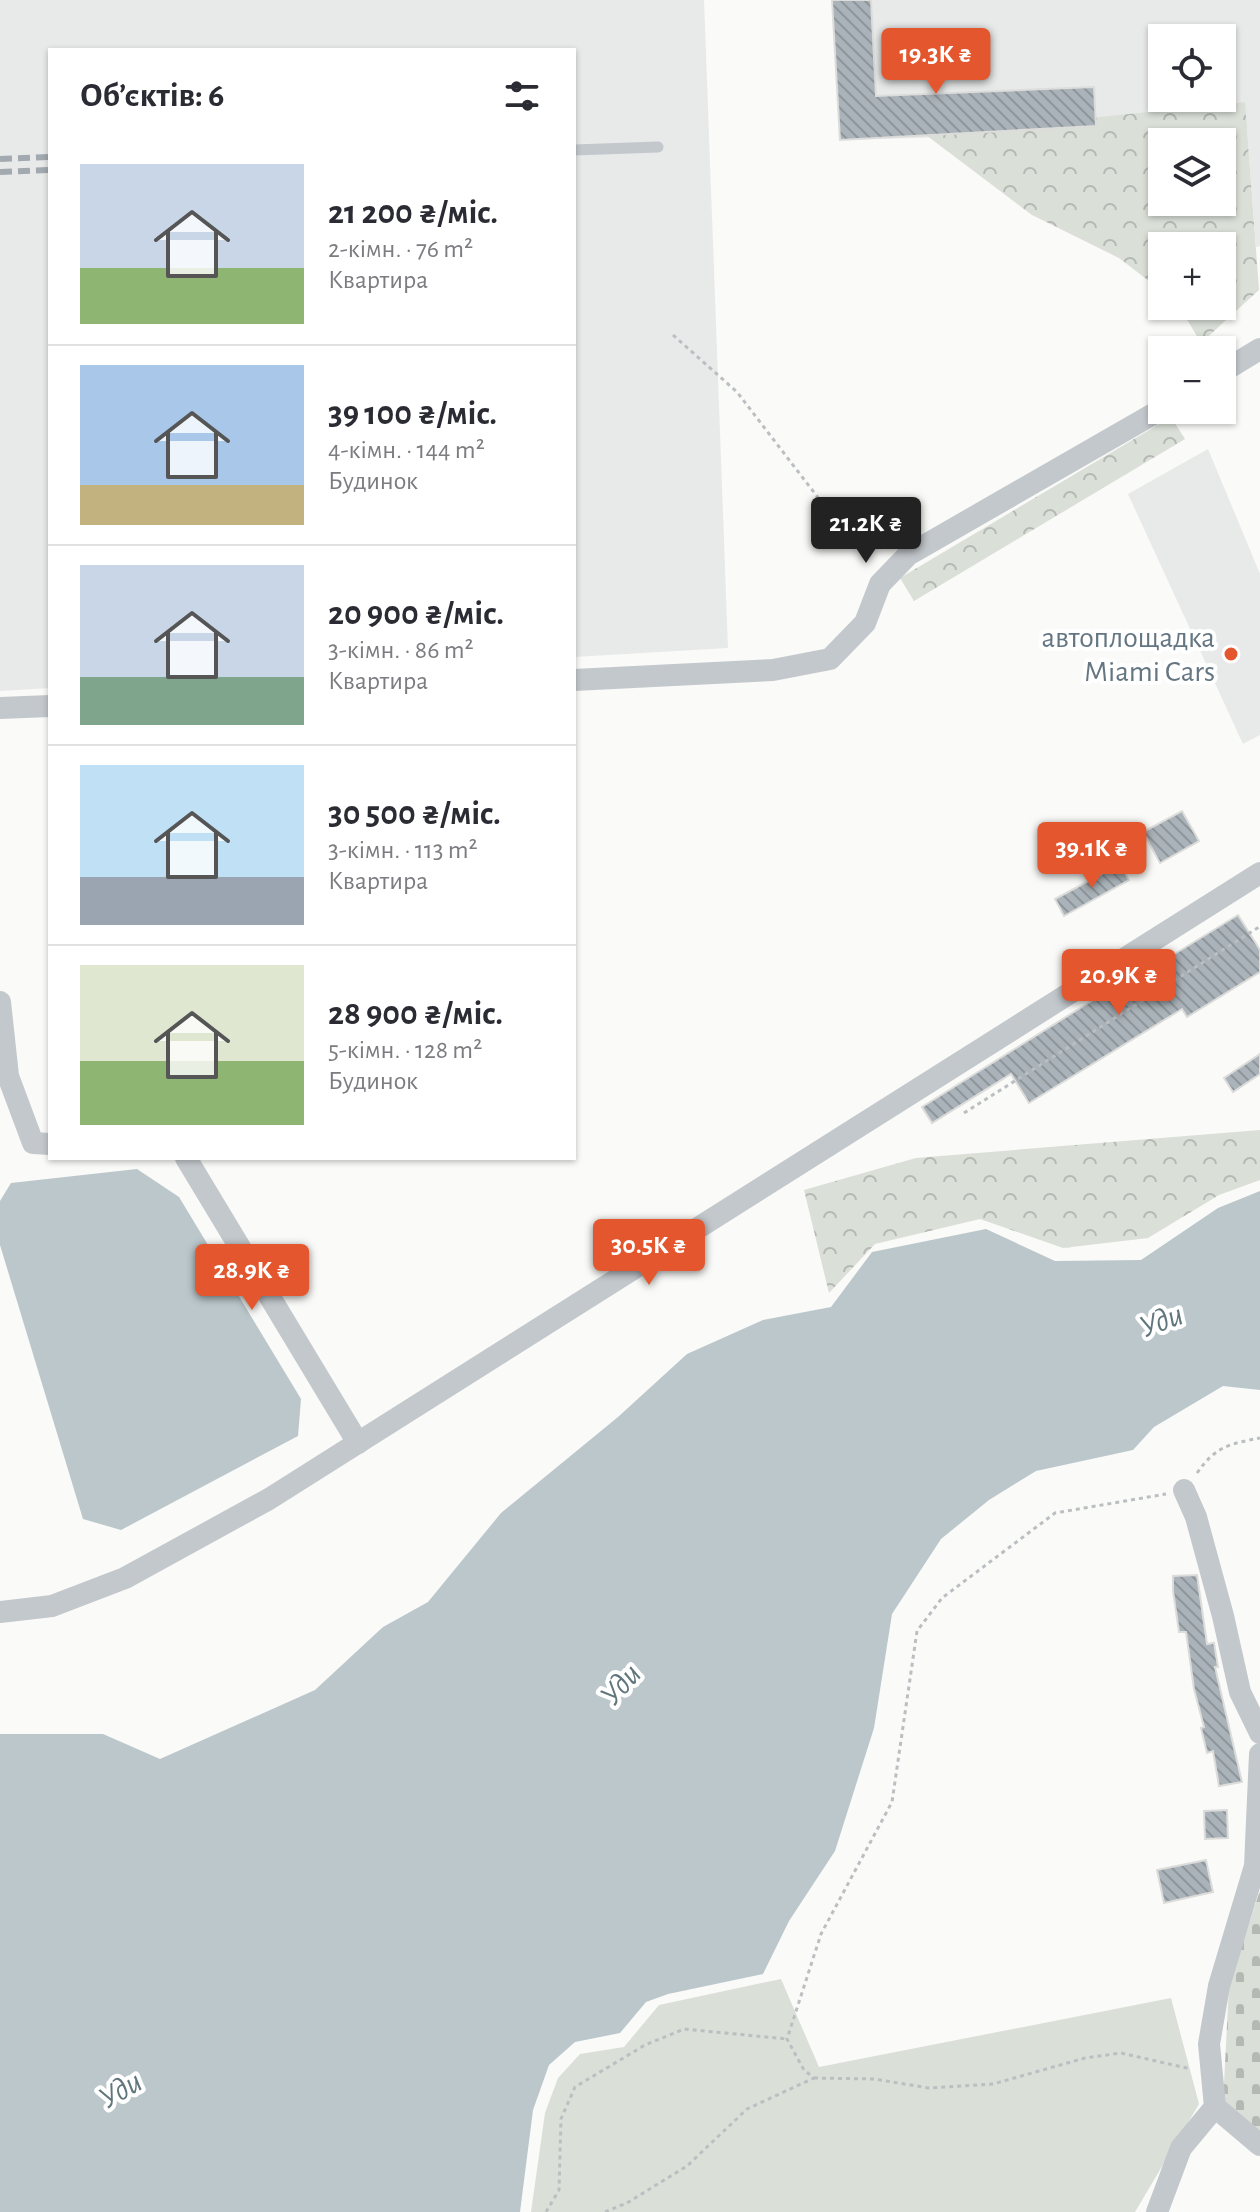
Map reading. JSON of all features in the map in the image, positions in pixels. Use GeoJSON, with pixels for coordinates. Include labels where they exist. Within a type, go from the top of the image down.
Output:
{"type":"FeatureCollection","features":[{"type":"Feature","properties":{"kind":"street"},"geometry":{"type":"LineString","coordinates":[[1236,364],[1260,349]]}},
{"type":"Feature","properties":{"kind":"street"},"geometry":{"type":"LineString","coordinates":[[576,680],[773,670],[830,659],[865,623],[880,584],[908,555],[1148,417]]}},
{"type":"Feature","properties":{"kind":"street"},"geometry":{"type":"LineString","coordinates":[[0,708],[48,706]]}},
{"type":"Feature","properties":{"kind":"street"},"geometry":{"type":"LineString","coordinates":[[0,1612],[52,1606],[125,1578],[269,1499],[1260,873]]}},
{"type":"Feature","properties":{"kind":"street"},"geometry":{"type":"LineString","coordinates":[[0,1002],[8,1076],[33,1143],[48,1144]]}},
{"type":"Feature","properties":{"kind":"street"},"geometry":{"type":"LineString","coordinates":[[187,1160],[358,1443]]}},
{"type":"Feature","properties":{"kind":"street"},"geometry":{"type":"LineString","coordinates":[[1184,1490],[1196,1517],[1240,1692],[1260,1733]]}},
{"type":"Feature","properties":{"kind":"street"},"geometry":{"type":"LineString","coordinates":[[1260,1754],[1258,1866],[1219,1986],[1209,2044],[1215,2107],[1260,2145]]}},
{"type":"Feature","properties":{"kind":"street"},"geometry":{"type":"LineString","coordinates":[[1157,2212],[1181,2148],[1215,2107]]}},
{"type":"Feature","properties":{"kind":"lane"},"geometry":{"type":"LineString","coordinates":[[576,150],[658,147]]}},
{"type":"Feature","properties":{"kind":"path"},"geometry":{"type":"LineString","coordinates":[[673,335],[737,392],[826,508]]}},
{"type":"Feature","properties":{"kind":"path"},"geometry":{"type":"LineString","coordinates":[[964,1113],[1259,927]]}},
{"type":"Feature","properties":{"kind":"path"},"geometry":{"type":"LineString","coordinates":[[814,2078],[804,2070],[787,2039],[821,1934],[892,1802],[917,1631],[942,1598],[1055,1513],[1184,1490],[1210,1454],[1228,1444],[1260,1438]]}},
{"type":"Feature","properties":{"kind":"path"},"geometry":{"type":"LineString","coordinates":[[546,2212],[559,2190],[561,2119],[575,2087],[645,2045],[684,2029],[787,2039]]}},
{"type":"Feature","properties":{"kind":"path"},"geometry":{"type":"LineString","coordinates":[[605,2212],[627,2203],[687,2166],[747,2109],[814,2078],[874,2079],[929,2088],[993,2084],[1085,2058],[1121,2053],[1210,2074]]}},
{"type":"Feature","properties":{"kind":"shaded area"},"geometry":{"type":"Polygon","coordinates":[[[0,0],[704,0],[728,648],[576,657],[576,48],[48,48],[48,688],[0,691],[0,0]]]}},
{"type":"Feature","properties":{"kind":"shaded area"},"geometry":{"type":"Polygon","coordinates":[[[832,0],[1260,0],[1260,246],[1256,247],[1247,129],[1148,128],[1148,132],[840,140],[832,0]]]}},
{"type":"Feature","properties":{"kind":"shaded area","name":"автоплощадка Miami Cars"},"geometry":{"type":"Polygon","coordinates":[[[1208,449],[1260,574],[1260,735],[1243,744],[1128,494],[1208,449]]]}},
{"type":"Feature","properties":{"kind":"green space"},"geometry":{"type":"Polygon","coordinates":[[[1245,102],[1259,290],[1236,311],[1236,232],[1148,232],[1148,280],[1119,258],[1032,215],[926,135],[1148,112],[1236,112],[1236,103],[1245,102]]]}},
{"type":"Feature","properties":{"kind":"green space"},"geometry":{"type":"Polygon","coordinates":[[[1187,320],[1226,320],[1209,336],[1197,336],[1187,320]]]}},
{"type":"Feature","properties":{"kind":"green space"},"geometry":{"type":"Polygon","coordinates":[[[1159,424],[1175,424],[1185,439],[914,601],[900,578],[1159,424]]]}},
{"type":"Feature","properties":{"kind":"green space"},"geometry":{"type":"Polygon","coordinates":[[[1260,1130],[1260,1180],[1219,1195],[1148,1238],[1063,1248],[980,1219],[875,1244],[829,1293],[804,1190],[916,1158],[1260,1130]]]}},
{"type":"Feature","properties":{"kind":"green space"},"geometry":{"type":"Polygon","coordinates":[[[1260,1890],[1260,2134],[1223,2103],[1229,1986],[1260,1890]]]}},
{"type":"Feature","properties":{"kind":"green space"},"geometry":{"type":"Polygon","coordinates":[[[781,1979],[819,2067],[1171,1998],[1199,2104],[1135,2212],[531,2212],[545,2113],[558,2078],[580,2054],[624,2047],[659,2005],[781,1979]]]}},
{"type":"Feature","properties":{"kind":"water"},"geometry":{"type":"Polygon","coordinates":[[[137,1169],[179,1197],[301,1399],[298,1436],[121,1530],[83,1519],[0,1245],[0,1201],[11,1183],[137,1169]]]}},
{"type":"Feature","properties":{"kind":"water","name":"Уди"},"geometry":{"type":"Polygon","coordinates":[[[1260,1191],[1260,1390],[1223,1386],[1154,1427],[1133,1450],[1036,1471],[989,1500],[941,1539],[892,1614],[874,1728],[835,1851],[789,1921],[763,1974],[668,1994],[646,2002],[620,2033],[575,2042],[549,2065],[533,2110],[520,2212],[0,2212],[0,1734],[103,1734],[160,1759],[315,1690],[383,1627],[428,1602],[501,1513],[618,1417],[687,1354],[763,1320],[831,1307],[872,1252],[986,1229],[1055,1261],[1141,1260],[1218,1208],[1260,1191]]]}},
{"type":"Feature","properties":{"kind":"building"},"geometry":{"type":"Polygon","coordinates":[[[832,0],[871,0],[876,96],[1094,87],[1096,126],[840,140],[832,0]]]}},
{"type":"Feature","properties":{"kind":"building"},"geometry":{"type":"Polygon","coordinates":[[[1182,811],[1199,841],[1160,863],[1143,832],[1182,811]]]}},
{"type":"Feature","properties":{"kind":"building"},"geometry":{"type":"Polygon","coordinates":[[[1120,864],[1129,880],[1064,916],[1055,899],[1120,864]]]}},
{"type":"Feature","properties":{"kind":"building"},"geometry":{"type":"Polygon","coordinates":[[[1238,915],[1260,950],[1260,972],[1187,1017],[1182,1009],[1029,1103],[1011,1074],[932,1123],[922,1107],[1109,990],[1111,993],[1238,915]]]}},
{"type":"Feature","properties":{"kind":"building"},"geometry":{"type":"Polygon","coordinates":[[[1260,1054],[1260,1074],[1233,1092],[1224,1078],[1260,1054]]]}},
{"type":"Feature","properties":{"kind":"building"},"geometry":{"type":"Polygon","coordinates":[[[1197,1575],[1207,1644],[1214,1643],[1218,1667],[1215,1667],[1242,1782],[1219,1786],[1213,1751],[1207,1753],[1201,1728],[1204,1727],[1194,1689],[1186,1632],[1179,1632],[1173,1591],[1173,1576],[1197,1575]]]}},
{"type":"Feature","properties":{"kind":"building"},"geometry":{"type":"Polygon","coordinates":[[[1227,1810],[1228,1838],[1205,1839],[1204,1811],[1227,1810]]]}},
{"type":"Feature","properties":{"kind":"building"},"geometry":{"type":"Polygon","coordinates":[[[1206,1860],[1213,1892],[1164,1903],[1157,1870],[1206,1860]]]}},
{"type":"Feature","properties":{"kind":"railway"},"geometry":{"type":"LineString","coordinates":[[0,159],[48,157]]}},
{"type":"Feature","properties":{"kind":"railway"},"geometry":{"type":"LineString","coordinates":[[0,172],[48,170]]}},
{"type":"Feature","properties":{"kind":"place","name":"автоплощадка Miami Cars"},"geometry":{"type":"Point","coordinates":[1231,654]}}]}
